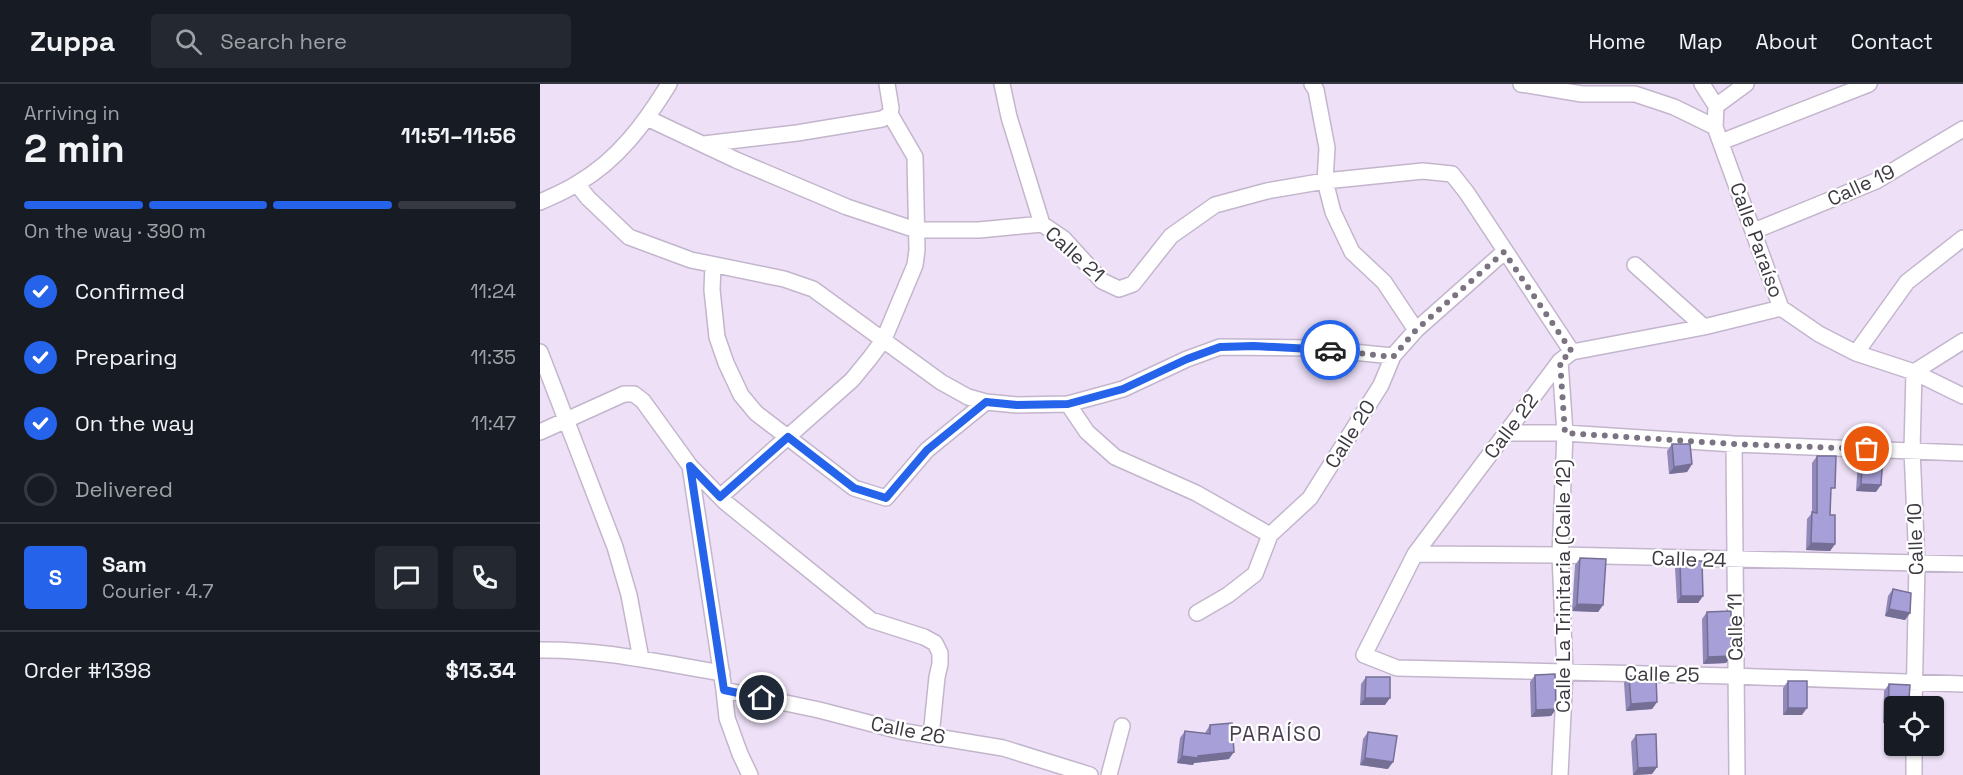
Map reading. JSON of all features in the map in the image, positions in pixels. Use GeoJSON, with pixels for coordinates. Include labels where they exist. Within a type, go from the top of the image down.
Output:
{"type":"FeatureCollection","features":[{"type":"Feature","properties":{"kind":"street"},"geometry":{"type":"LineString","coordinates":[[540,202],[578,184],[615,156],[647,118],[669,84]]}},
{"type":"Feature","properties":{"kind":"street"},"geometry":{"type":"LineString","coordinates":[[720,497],[852,380],[884,339],[915,265],[917,250],[915,157],[890,114],[887,84]]}},
{"type":"Feature","properties":{"kind":"street"},"geometry":{"type":"LineString","coordinates":[[1002,84],[1009,117],[1042,224]]}},
{"type":"Feature","properties":{"kind":"street"},"geometry":{"type":"LineString","coordinates":[[1312,84],[1316,90],[1327,147],[1325,181],[1333,212],[1352,252],[1384,282],[1416,330]]}},
{"type":"Feature","properties":{"kind":"street"},"geometry":{"type":"LineString","coordinates":[[1521,84],[1582,94],[1635,94],[1674,107],[1715,127]]}},
{"type":"Feature","properties":{"kind":"street"},"geometry":{"type":"LineString","coordinates":[[1702,84],[1716,106],[1746,84]]}},
{"type":"Feature","properties":{"kind":"street"},"geometry":{"type":"LineString","coordinates":[[1721,142],[1869,84]]}},
{"type":"Feature","properties":{"kind":"street","name":"Calle Paraíso"},"geometry":{"type":"LineString","coordinates":[[1716,106],[1715,127],[1781,308],[1819,334],[1856,353],[1914,372],[1963,396]]}},
{"type":"Feature","properties":{"kind":"street"},"geometry":{"type":"LineString","coordinates":[[702,144],[797,133],[882,119],[890,114]]}},
{"type":"Feature","properties":{"kind":"street","name":"Calle 21"},"geometry":{"type":"LineString","coordinates":[[647,118],[847,207],[916,230],[979,230],[1042,224],[1064,239],[1102,281],[1119,289],[1133,284],[1171,236],[1215,205],[1267,191],[1325,181],[1423,171],[1452,174],[1467,193],[1504,252],[1566,356]]}},
{"type":"Feature","properties":{"kind":"street","name":"Calle 19"},"geometry":{"type":"LineString","coordinates":[[1754,231],[1876,181],[1963,129]]}},
{"type":"Feature","properties":{"kind":"street"},"geometry":{"type":"LineString","coordinates":[[578,184],[588,198],[629,237],[691,260],[784,279],[813,289],[941,382],[968,397],[986,402],[1017,405],[1068,404],[1123,389],[1187,359],[1220,347],[1312,348],[1393,357]]}},
{"type":"Feature","properties":{"kind":"street"},"geometry":{"type":"LineString","coordinates":[[1856,353],[1907,282],[1963,238]]}},
{"type":"Feature","properties":{"kind":"street","name":"Calle 20"},"geometry":{"type":"LineString","coordinates":[[1197,613],[1228,595],[1255,574],[1270,535],[1310,498],[1381,385],[1393,357],[1416,330],[1504,252]]}},
{"type":"Feature","properties":{"kind":"street"},"geometry":{"type":"LineString","coordinates":[[714,265],[712,290],[717,337],[741,395],[756,413],[854,488],[886,498],[927,450],[986,402]]}},
{"type":"Feature","properties":{"kind":"street"},"geometry":{"type":"LineString","coordinates":[[1635,265],[1704,327]]}},
{"type":"Feature","properties":{"kind":"street"},"geometry":{"type":"LineString","coordinates":[[1566,356],[1781,308]]}},
{"type":"Feature","properties":{"kind":"street"},"geometry":{"type":"LineString","coordinates":[[1914,372],[1963,341]]}},
{"type":"Feature","properties":{"kind":"street"},"geometry":{"type":"LineString","coordinates":[[540,352],[615,547],[629,595],[641,659]]}},
{"type":"Feature","properties":{"kind":"street","name":"Calle La Trinitaria (Calle 12)"},"geometry":{"type":"LineString","coordinates":[[1560,775],[1565,672],[1560,555],[1566,356]]}},
{"type":"Feature","properties":{"kind":"street","name":"Calle 22"},"geometry":{"type":"LineString","coordinates":[[1364,655],[1415,554],[1566,356]]}},
{"type":"Feature","properties":{"kind":"street","name":"Calle 10"},"geometry":{"type":"LineString","coordinates":[[1914,372],[1912,450],[1917,564],[1914,696]]}},
{"type":"Feature","properties":{"kind":"street"},"geometry":{"type":"LineString","coordinates":[[540,432],[624,394],[634,394],[643,401],[690,466],[720,497],[871,620],[924,637],[935,643],[940,653],[940,664],[931,736]]}},
{"type":"Feature","properties":{"kind":"street"},"geometry":{"type":"LineString","coordinates":[[1068,404],[1087,432],[1115,457],[1196,493],[1270,535]]}},
{"type":"Feature","properties":{"kind":"street"},"geometry":{"type":"LineString","coordinates":[[1506,433],[1565,433],[1734,444],[1963,453]]}},
{"type":"Feature","properties":{"kind":"street","name":"Calle 11"},"geometry":{"type":"LineString","coordinates":[[1734,444],[1737,775]]}},
{"type":"Feature","properties":{"kind":"street"},"geometry":{"type":"LineString","coordinates":[[690,466],[722,673],[726,718],[750,775]]}},
{"type":"Feature","properties":{"kind":"street","name":"Calle 24"},"geometry":{"type":"LineString","coordinates":[[1415,554],[1963,564]]}},
{"type":"Feature","properties":{"kind":"street"},"geometry":{"type":"LineString","coordinates":[[540,650],[570,649],[722,673]]}},
{"type":"Feature","properties":{"kind":"street","name":"Calle 25"},"geometry":{"type":"LineString","coordinates":[[1364,655],[1397,668],[1963,684]]}},
{"type":"Feature","properties":{"kind":"street","name":"Calle 26"},"geometry":{"type":"LineString","coordinates":[[724,690],[819,710],[900,731],[1003,748],[1090,775]]}},
{"type":"Feature","properties":{"kind":"street"},"geometry":{"type":"LineString","coordinates":[[1109,775],[1122,726]]}},
{"type":"Feature","properties":{"kind":"street"},"geometry":{"type":"LineString","coordinates":[[1914,756],[1914,775]]}},
{"type":"Feature","properties":{"kind":"building"},"geometry":{"type":"Polygon","coordinates":[[[1672,444],[1690,444],[1692,464],[1674,467],[1672,444]]]}},
{"type":"Feature","properties":{"kind":"building"},"geometry":{"type":"Polygon","coordinates":[[[1863,454],[1883,455],[1881,485],[1861,484],[1863,454]]]}},
{"type":"Feature","properties":{"kind":"building"},"geometry":{"type":"Polygon","coordinates":[[[1817,456],[1836,456],[1835,488],[1831,488],[1830,515],[1835,515],[1835,544],[1811,543],[1812,512],[1817,513],[1817,456]]]}},
{"type":"Feature","properties":{"kind":"building"},"geometry":{"type":"Polygon","coordinates":[[[1580,558],[1606,559],[1603,605],[1577,604],[1580,558]]]}},
{"type":"Feature","properties":{"kind":"building"},"geometry":{"type":"Polygon","coordinates":[[[1680,561],[1702,561],[1703,596],[1681,596],[1680,561]]]}},
{"type":"Feature","properties":{"kind":"building"},"geometry":{"type":"Polygon","coordinates":[[[1893,589],[1911,593],[1910,613],[1889,609],[1893,589]]]}},
{"type":"Feature","properties":{"kind":"building"},"geometry":{"type":"Polygon","coordinates":[[[1731,611],[1731,656],[1708,657],[1707,612],[1731,611]]]}},
{"type":"Feature","properties":{"kind":"building"},"geometry":{"type":"Polygon","coordinates":[[[1555,674],[1556,709],[1536,710],[1535,675],[1555,674]]]}},
{"type":"Feature","properties":{"kind":"building"},"geometry":{"type":"Polygon","coordinates":[[[1629,676],[1656,677],[1657,702],[1631,704],[1629,676]]]}},
{"type":"Feature","properties":{"kind":"building"},"geometry":{"type":"Polygon","coordinates":[[[1366,677],[1390,677],[1390,698],[1365,698],[1366,677]]]}},
{"type":"Feature","properties":{"kind":"building"},"geometry":{"type":"Polygon","coordinates":[[[1788,681],[1807,681],[1807,708],[1788,708],[1788,681]]]}},
{"type":"Feature","properties":{"kind":"building"},"geometry":{"type":"Polygon","coordinates":[[[1889,684],[1910,685],[1909,696],[1889,696],[1889,684]]]}},
{"type":"Feature","properties":{"kind":"building"},"geometry":{"type":"Polygon","coordinates":[[[1232,723],[1234,752],[1198,756],[1198,758],[1182,756],[1185,731],[1210,734],[1210,725],[1232,723]]]}},
{"type":"Feature","properties":{"kind":"building"},"geometry":{"type":"Polygon","coordinates":[[[1368,732],[1397,736],[1393,762],[1365,758],[1368,732]]]}},
{"type":"Feature","properties":{"kind":"building"},"geometry":{"type":"Polygon","coordinates":[[[1656,734],[1657,767],[1638,768],[1636,735],[1656,734]]]}},
{"type":"Feature","properties":{"kind":"way so far"},"geometry":{"type":"LineString","coordinates":[[1330,350],[1393,357],[1416,330],[1504,252],[1572,352],[1560,361],[1565,433],[1734,444],[1867,449]]}},
{"type":"Feature","properties":{"kind":"district","name":"PARAÍSO"},"geometry":{"type":"Point","coordinates":[1276,734]}},
{"type":"Feature","properties":{"kind":"route"},"geometry":{"type":"LineString","coordinates":[[762,698],[724,690],[690,466],[720,497],[788,437],[854,488],[886,498],[927,450],[986,402],[1017,405],[1068,404],[1123,389],[1187,359],[1220,347],[1254,346],[1330,350]]}}]}
